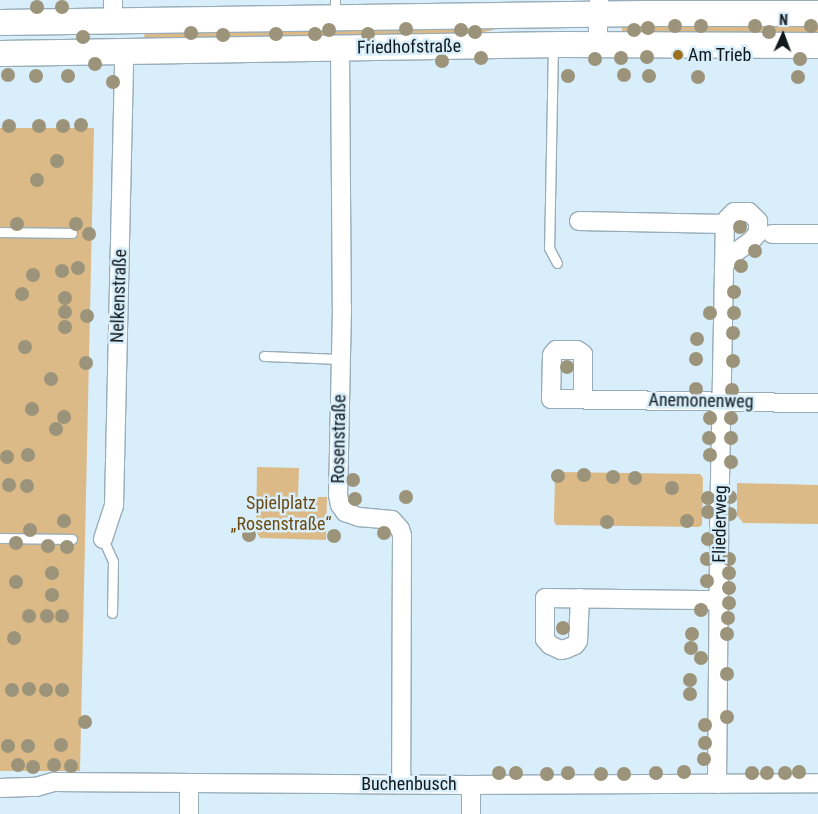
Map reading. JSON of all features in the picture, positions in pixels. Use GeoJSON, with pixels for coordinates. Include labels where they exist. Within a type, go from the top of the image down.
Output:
{"type":"FeatureCollection","features":[{"type":"Feature","properties":{"kind":"main road","name":"Friedhofstraße"},"geometry":{"type":"LineString","coordinates":[[0,22],[113,10],[599,7],[818,14]]}},
{"type":"Feature","properties":{"kind":"main road"},"geometry":{"type":"LineString","coordinates":[[113,10],[118,51]]}},
{"type":"Feature","properties":{"kind":"main road","name":"Friedhofstraße"},"geometry":{"type":"LineString","coordinates":[[0,53],[553,45],[818,45]]}},
{"type":"Feature","properties":{"kind":"street"},"geometry":{"type":"LineString","coordinates":[[598,45],[599,7]]}},
{"type":"Feature","properties":{"kind":"street","name":"Rosenstraße"},"geometry":{"type":"LineString","coordinates":[[340,48],[341,359],[338,489],[340,505],[346,512],[354,516],[392,520],[400,528],[402,535],[401,784]]}},
{"type":"Feature","properties":{"kind":"street","name":"Nelkenstraße"},"geometry":{"type":"LineString","coordinates":[[103,539],[114,506],[118,51]]}},
{"type":"Feature","properties":{"kind":"street"},"geometry":{"type":"LineString","coordinates":[[579,221],[725,224],[730,215],[744,210],[755,216],[759,229],[755,238],[732,254],[724,265]]}},
{"type":"Feature","properties":{"kind":"street","name":"Fliederweg"},"geometry":{"type":"LineString","coordinates":[[717,784],[725,224]]}},
{"type":"Feature","properties":{"kind":"street"},"geometry":{"type":"LineString","coordinates":[[772,234],[818,234]]}},
{"type":"Feature","properties":{"kind":"street","name":"Anemonenweg"},"geometry":{"type":"LineString","coordinates":[[583,399],[818,403]]}},
{"type":"Feature","properties":{"kind":"street"},"geometry":{"type":"LineString","coordinates":[[580,598],[719,600]]}},
{"type":"Feature","properties":{"kind":"street","name":"Buchenbusch"},"geometry":{"type":"LineString","coordinates":[[0,788],[36,787],[54,782],[471,785],[818,783]]}},
{"type":"Feature","properties":{"kind":"street"},"geometry":{"type":"LineString","coordinates":[[188,814],[189,784]]}},
{"type":"Feature","properties":{"kind":"street"},"geometry":{"type":"LineString","coordinates":[[470,814],[471,785]]}},
{"type":"Feature","properties":{"kind":"lane"},"geometry":{"type":"LineString","coordinates":[[553,45],[549,248],[557,262]]}},
{"type":"Feature","properties":{"kind":"lane"},"geometry":{"type":"LineString","coordinates":[[0,232],[72,233]]}},
{"type":"Feature","properties":{"kind":"lane"},"geometry":{"type":"LineString","coordinates":[[264,356],[341,359]]}},
{"type":"Feature","properties":{"kind":"lane"},"geometry":{"type":"LineString","coordinates":[[0,538],[72,539]]}},
{"type":"Feature","properties":{"kind":"lane"},"geometry":{"type":"LineString","coordinates":[[103,539],[112,561],[112,613]]}},
{"type":"Feature","properties":{"kind":"green space"},"geometry":{"type":"Polygon","coordinates":[[[818,22],[818,37],[622,36],[622,23],[818,22]]]}},
{"type":"Feature","properties":{"kind":"green space"},"geometry":{"type":"Polygon","coordinates":[[[558,23],[558,28],[496,29],[477,34],[146,40],[144,36],[146,31],[558,23]]]}},
{"type":"Feature","properties":{"kind":"green space"},"geometry":{"type":"Polygon","coordinates":[[[0,128],[94,128],[80,771],[0,771],[0,128]]]}},
{"type":"Feature","properties":{"kind":"green space","name":"Spielplatz „Rosenstraße“"},"geometry":{"type":"Polygon","coordinates":[[[257,467],[299,468],[298,497],[327,497],[326,540],[260,538],[256,531],[257,467]]]}},
{"type":"Feature","properties":{"kind":"green space"},"geometry":{"type":"Polygon","coordinates":[[[557,472],[700,474],[703,478],[702,525],[699,527],[556,525],[554,521],[555,475],[557,472]]]}},
{"type":"Feature","properties":{"kind":"green space"},"geometry":{"type":"Polygon","coordinates":[[[737,483],[818,485],[818,524],[743,523],[737,515],[737,483]]]}},
{"type":"Feature","properties":{"kind":"place","name":"Am Trieb"},"geometry":{"type":"Point","coordinates":[678,55]}}]}
